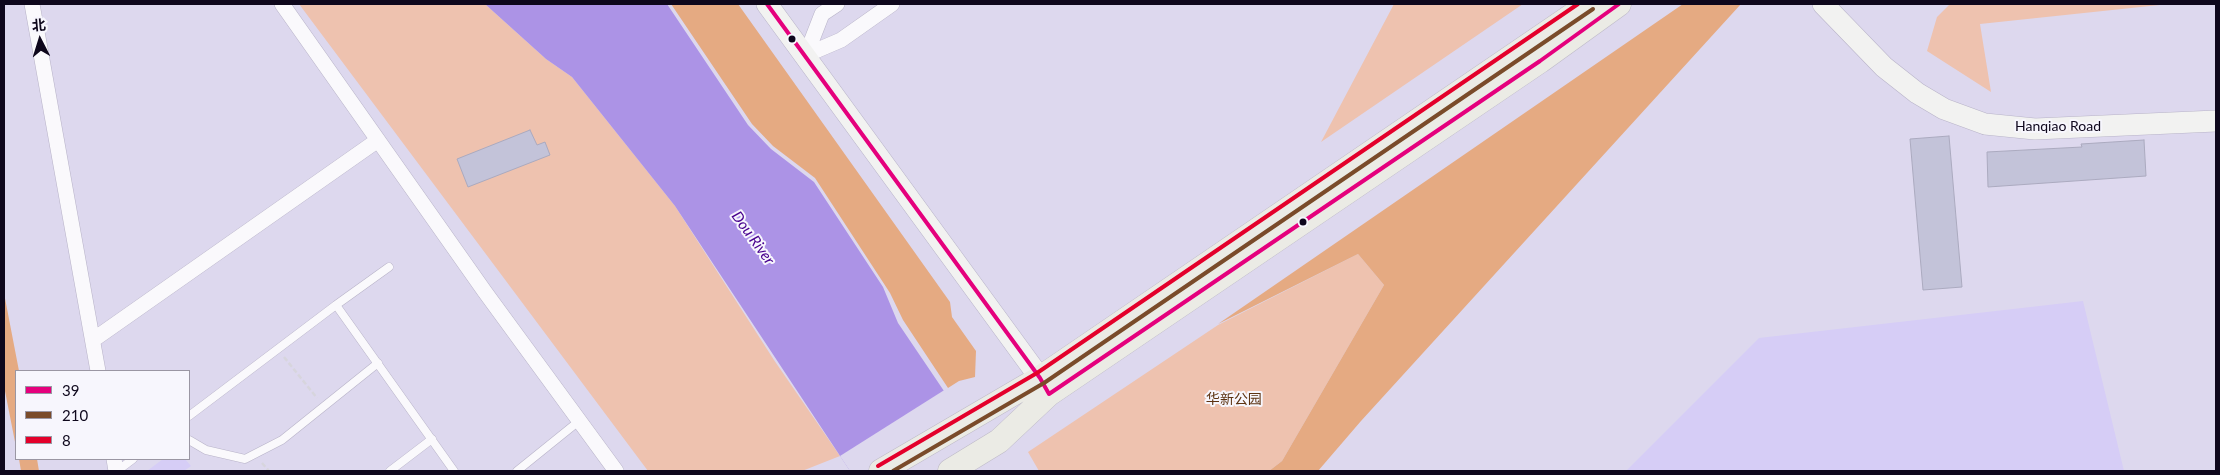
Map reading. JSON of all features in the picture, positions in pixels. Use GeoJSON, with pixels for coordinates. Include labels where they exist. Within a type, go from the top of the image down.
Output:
{"type":"FeatureCollection","features":[{"type":"Feature","properties":{"kind":"main road"},"geometry":{"type":"LineString","coordinates":[[767,4],[806,55],[1045,387]]}},
{"type":"Feature","properties":{"kind":"main road"},"geometry":{"type":"LineString","coordinates":[[950,471],[999,441],[1045,387],[1590,4]]}},
{"type":"Feature","properties":{"kind":"main road"},"geometry":{"type":"LineString","coordinates":[[880,471],[979,412],[1045,387],[1540,61],[1619,4]]}},
{"type":"Feature","properties":{"kind":"main road","name":"Hanqiao Road"},"geometry":{"type":"LineString","coordinates":[[1823,4],[1884,68],[1917,93],[1944,109],[1985,124],[2035,128],[2216,121]]}},
{"type":"Feature","properties":{"kind":"street"},"geometry":{"type":"LineString","coordinates":[[32,4],[98,370]]}},
{"type":"Feature","properties":{"kind":"street"},"geometry":{"type":"LineString","coordinates":[[282,4],[616,471]]}},
{"type":"Feature","properties":{"kind":"street"},"geometry":{"type":"LineString","coordinates":[[806,55],[822,14],[837,4]]}},
{"type":"Feature","properties":{"kind":"street"},"geometry":{"type":"LineString","coordinates":[[806,55],[841,40],[892,4]]}},
{"type":"Feature","properties":{"kind":"street"},"geometry":{"type":"LineString","coordinates":[[93,340],[378,140]]}},
{"type":"Feature","properties":{"kind":"lane"},"geometry":{"type":"LineString","coordinates":[[190,415],[336,304],[389,267]]}},
{"type":"Feature","properties":{"kind":"lane"},"geometry":{"type":"LineString","coordinates":[[336,304],[454,471]]}},
{"type":"Feature","properties":{"kind":"lane"},"geometry":{"type":"LineString","coordinates":[[190,441],[206,450],[244,459],[282,440],[378,363]]}},
{"type":"Feature","properties":{"kind":"lane"},"geometry":{"type":"LineString","coordinates":[[517,471],[580,421]]}},
{"type":"Feature","properties":{"kind":"lane"},"geometry":{"type":"LineString","coordinates":[[390,471],[432,439]]}},
{"type":"Feature","properties":{"kind":"lane"},"geometry":{"type":"LineString","coordinates":[[116,471],[132,460]]}},
{"type":"Feature","properties":{"kind":"path"},"geometry":{"type":"LineString","coordinates":[[278,349],[324,407]]}},
{"type":"Feature","properties":{"kind":"shaded area"},"geometry":{"type":"Polygon","coordinates":[[[671,4],[738,4],[950,302],[952,317],[976,351],[975,377],[959,381],[948,388],[903,320],[890,293],[815,178],[773,146],[752,124],[671,4]]]}},
{"type":"Feature","properties":{"kind":"shaded area"},"geometry":{"type":"Polygon","coordinates":[[[1683,4],[1741,4],[1361,421],[1318,471],[1269,471],[1282,461],[1384,285],[1358,254],[1218,324],[1683,4]]]}},
{"type":"Feature","properties":{"kind":"shaded area"},"geometry":{"type":"Polygon","coordinates":[[[4,293],[19,370],[15,370],[15,442],[4,386],[4,293]]]}},
{"type":"Feature","properties":{"kind":"shaded area"},"geometry":{"type":"Polygon","coordinates":[[[2083,301],[2124,471],[1626,471],[1759,338],[2083,301]]]}},
{"type":"Feature","properties":{"kind":"shaded area"},"geometry":{"type":"Polygon","coordinates":[[[19,460],[37,460],[39,471],[21,471],[19,460]]]}},
{"type":"Feature","properties":{"kind":"shaded area"},"geometry":{"type":"Polygon","coordinates":[[[162,460],[186,460],[191,466],[184,471],[147,471],[162,460]]]}},
{"type":"Feature","properties":{"kind":"green space"},"geometry":{"type":"Polygon","coordinates":[[[299,4],[485,4],[546,59],[572,77],[675,206],[774,360],[840,456],[802,471],[648,471],[299,4]]]}},
{"type":"Feature","properties":{"kind":"green space"},"geometry":{"type":"Polygon","coordinates":[[[1394,4],[1523,4],[1321,142],[1394,4]]]}},
{"type":"Feature","properties":{"kind":"green space"},"geometry":{"type":"Polygon","coordinates":[[[1950,4],[2169,4],[1980,24],[1991,92],[1927,51],[1937,17],[1950,4]]]}},
{"type":"Feature","properties":{"kind":"green space","name":"华新公园"},"geometry":{"type":"Polygon","coordinates":[[[1358,254],[1384,285],[1282,461],[1269,471],[1039,471],[1028,452],[1218,325],[1358,254]]]}},
{"type":"Feature","properties":{"kind":"water","name":"Dou River"},"geometry":{"type":"Polygon","coordinates":[[[485,4],[667,4],[748,125],[771,149],[814,182],[883,287],[898,323],[944,391],[1004,471],[850,471],[675,206],[572,77],[546,59],[485,4]]]}},
{"type":"Feature","properties":{"kind":"pier"},"geometry":{"type":"Polygon","coordinates":[[[946,389],[1006,470],[850,471],[840,456],[946,389]]]}},
{"type":"Feature","properties":{"kind":"building"},"geometry":{"type":"Polygon","coordinates":[[[530,130],[537,145],[545,142],[550,155],[468,187],[457,159],[530,130]]]}},
{"type":"Feature","properties":{"kind":"building"},"geometry":{"type":"Polygon","coordinates":[[[1949,136],[1962,287],[1923,290],[1910,139],[1949,136]]]}},
{"type":"Feature","properties":{"kind":"building"},"geometry":{"type":"Polygon","coordinates":[[[2144,140],[2146,176],[1988,187],[1987,152],[2082,147],[2081,144],[2144,140]]]}},
{"type":"Feature","properties":{"kind":"transit line","name":"39"},"geometry":{"type":"LineString","coordinates":[[767,4],[1040,378],[1049,394],[1540,61],[1619,4]]}},
{"type":"Feature","properties":{"kind":"transit line","name":"8"},"geometry":{"type":"LineString","coordinates":[[878,466],[1037,373],[1578,4]]}},
{"type":"Feature","properties":{"kind":"transit line","name":"210"},"geometry":{"type":"LineString","coordinates":[[893,471],[1044,383],[1593,9]]}}]}
